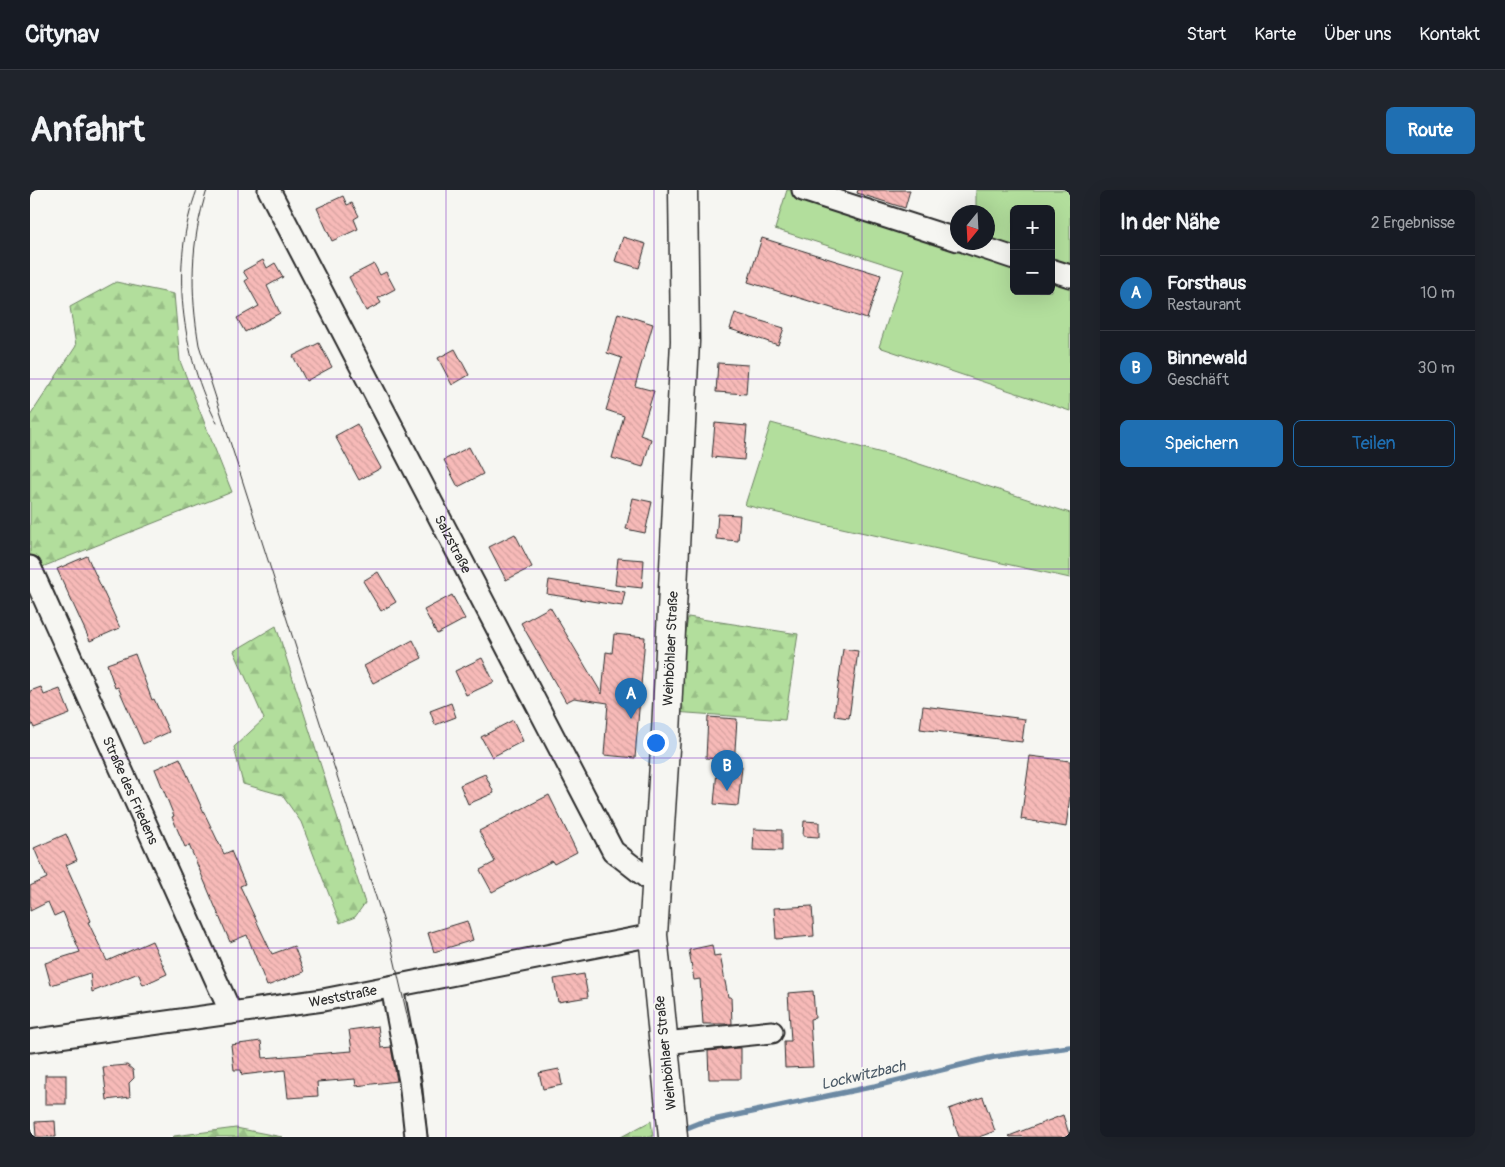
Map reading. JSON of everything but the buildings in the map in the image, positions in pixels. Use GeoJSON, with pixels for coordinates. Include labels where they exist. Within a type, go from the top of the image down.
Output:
{"type":"FeatureCollection","features":[{"type":"Feature","properties":{"kind":"main road","name":"Weinböhlaer Straße"},"geometry":{"type":"LineString","coordinates":[[672,1128],[653,935],[666,733],[686,342],[683,190]]}},
{"type":"Feature","properties":{"kind":"street","name":"Salzstraße"},"geometry":{"type":"LineString","coordinates":[[270,190],[612,851],[655,884]]}},
{"type":"Feature","properties":{"kind":"street"},"geometry":{"type":"LineString","coordinates":[[803,190],[950,237]]}},
{"type":"Feature","properties":{"kind":"street"},"geometry":{"type":"LineString","coordinates":[[990,250],[1010,257]]}},
{"type":"Feature","properties":{"kind":"street"},"geometry":{"type":"LineString","coordinates":[[1055,271],[1070,276]]}},
{"type":"Feature","properties":{"kind":"street","name":"Straße des Friedens"},"geometry":{"type":"LineString","coordinates":[[30,567],[231,1013]]}},
{"type":"Feature","properties":{"kind":"street","name":"Weststraße"},"geometry":{"type":"LineString","coordinates":[[30,1041],[323,1000],[653,935]]}},
{"type":"Feature","properties":{"kind":"street"},"geometry":{"type":"LineString","coordinates":[[392,987],[410,1081],[416,1137]]}},
{"type":"Feature","properties":{"kind":"street"},"geometry":{"type":"LineString","coordinates":[[664,1043],[772,1032]]}},
{"type":"Feature","properties":{"kind":"green space"},"geometry":{"type":"Polygon","coordinates":[[[787,190],[821,190],[950,230],[950,250],[995,250],[995,205],[976,205],[976,190],[1070,190],[1070,411],[879,347],[904,270],[775,229],[787,190]]]}},
{"type":"Feature","properties":{"kind":"green space"},"geometry":{"type":"Polygon","coordinates":[[[116,282],[174,294],[180,361],[232,492],[32,571],[30,566],[30,416],[76,346],[70,307],[116,282]]]}},
{"type":"Feature","properties":{"kind":"green space"},"geometry":{"type":"Polygon","coordinates":[[[771,423],[904,459],[1070,513],[1070,578],[745,505],[771,423]]]}},
{"type":"Feature","properties":{"kind":"green space"},"geometry":{"type":"Polygon","coordinates":[[[688,617],[798,634],[785,720],[674,712],[688,617]]]}},
{"type":"Feature","properties":{"kind":"green space"},"geometry":{"type":"Polygon","coordinates":[[[276,626],[365,903],[355,917],[340,923],[301,822],[282,795],[243,784],[234,747],[264,719],[234,651],[276,626]]]}},
{"type":"Feature","properties":{"kind":"green space"},"geometry":{"type":"Polygon","coordinates":[[[651,1121],[653,1137],[621,1137],[651,1121]]]}},
{"type":"Feature","properties":{"kind":"green space"},"geometry":{"type":"Polygon","coordinates":[[[236,1128],[282,1137],[173,1137],[174,1136],[236,1128]]]}},
{"type":"Feature","properties":{"kind":"waterway","name":"Lockwitzbach"},"geometry":{"type":"LineString","coordinates":[[679,1131],[699,1123],[875,1086],[994,1057],[1070,1047]]}},
{"type":"Feature","properties":{"kind":"tram line"},"geometry":{"type":"LineString","coordinates":[[197,190],[188,218],[183,248],[183,308],[187,338],[195,368],[217,423]]}},
{"type":"Feature","properties":{"kind":"tram line"},"geometry":{"type":"LineString","coordinates":[[207,190],[197,229],[193,267],[194,305],[199,345],[390,941],[417,1058],[428,1137]]}},
{"type":"Feature","properties":{"kind":"place","name":"Forsthaus"},"geometry":{"type":"Point","coordinates":[631,719]}},
{"type":"Feature","properties":{"kind":"place","name":"Binnewald"},"geometry":{"type":"Point","coordinates":[727,791]}}]}
